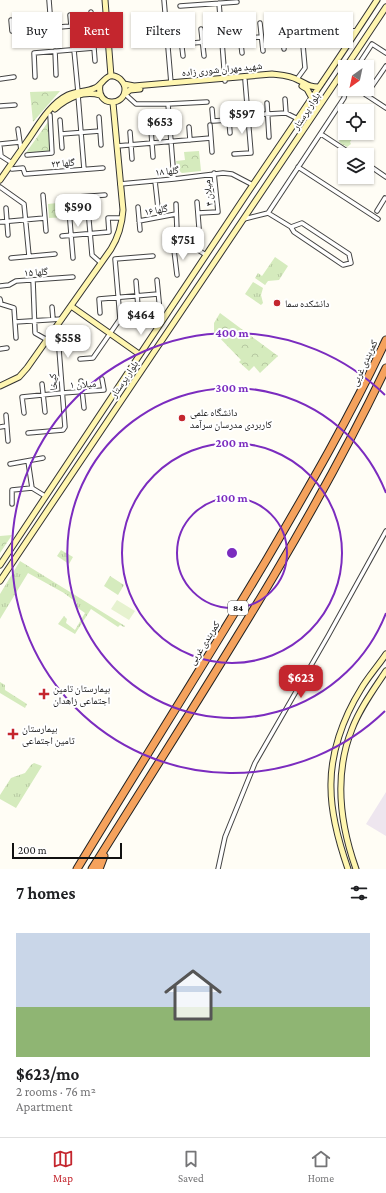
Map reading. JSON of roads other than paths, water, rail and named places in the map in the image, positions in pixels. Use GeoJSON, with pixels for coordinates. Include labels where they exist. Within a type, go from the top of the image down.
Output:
{"type":"FeatureCollection","features":[{"type":"Feature","properties":{"kind":"highway","name":"کمربندی غربی"},"geometry":{"type":"LineString","coordinates":[[77,869],[238,608],[320,470],[364,387],[386,340]]}},
{"type":"Feature","properties":{"kind":"highway","name":"84"},"geometry":{"type":"LineString","coordinates":[[92,869],[265,590],[336,466],[386,368]]}},
{"type":"Feature","properties":{"kind":"highway"},"geometry":{"type":"LineString","coordinates":[[99,869],[109,841]]}},
{"type":"Feature","properties":{"kind":"main road"},"geometry":{"type":"LineString","coordinates":[[105,0],[106,12]]}},
{"type":"Feature","properties":{"kind":"main road","name":"بلوار پرستار"},"geometry":{"type":"LineString","coordinates":[[0,565],[139,354],[377,0]]}},
{"type":"Feature","properties":{"kind":"main road","name":"بلوار پرستار"},"geometry":{"type":"LineString","coordinates":[[350,60],[386,7]]}},
{"type":"Feature","properties":{"kind":"main road"},"geometry":{"type":"LineString","coordinates":[[109,48],[111,76]]}},
{"type":"Feature","properties":{"kind":"main road","name":"شهید مهران شوری زاده"},"geometry":{"type":"LineString","coordinates":[[124,84],[134,86],[171,84],[225,80],[272,74],[289,76],[297,79],[309,87],[319,87]]}},
{"type":"Feature","properties":{"kind":"main road"},"geometry":{"type":"LineString","coordinates":[[0,180],[50,115],[61,104],[78,94],[88,93],[100,95],[103,99],[113,103],[122,98],[125,94],[124,84],[121,80],[111,76]]}},
{"type":"Feature","properties":{"kind":"main road"},"geometry":{"type":"LineString","coordinates":[[0,186],[21,150],[51,108],[63,98],[95,88],[100,85],[102,81],[111,76]]}},
{"type":"Feature","properties":{"kind":"main road","name":"شهید مهران شوری زاده"},"geometry":{"type":"LineString","coordinates":[[225,80],[272,78],[288,79],[296,82],[307,90],[312,98]]}},
{"type":"Feature","properties":{"kind":"main road","name":"بلوار پرستار"},"geometry":{"type":"LineString","coordinates":[[0,581],[338,78]]}},
{"type":"Feature","properties":{"kind":"main road","name":"شهید مهران شوری زاده"},"geometry":{"type":"LineString","coordinates":[[125,94],[135,89],[171,84]]}},
{"type":"Feature","properties":{"kind":"main road"},"geometry":{"type":"LineString","coordinates":[[100,85],[100,95]]}},
{"type":"Feature","properties":{"kind":"main road"},"geometry":{"type":"LineString","coordinates":[[0,386],[18,376],[27,368],[111,249],[118,236],[122,218],[113,103]]}},
{"type":"Feature","properties":{"kind":"main road"},"geometry":{"type":"LineString","coordinates":[[71,306],[139,354]]}},
{"type":"Feature","properties":{"kind":"main road"},"geometry":{"type":"LineString","coordinates":[[129,370],[137,376]]}},
{"type":"Feature","properties":{"kind":"main road"},"geometry":{"type":"LineString","coordinates":[[348,869],[333,814],[331,788],[333,764],[340,735],[352,704],[361,688],[386,654]]}},
{"type":"Feature","properties":{"kind":"main road"},"geometry":{"type":"LineString","coordinates":[[356,869],[342,818],[341,788],[344,757],[352,728],[365,703],[386,671]]}},
{"type":"Feature","properties":{"kind":"street"},"geometry":{"type":"LineString","coordinates":[[49,0],[50,12]]}},
{"type":"Feature","properties":{"kind":"street"},"geometry":{"type":"LineString","coordinates":[[164,0],[171,84]]}},
{"type":"Feature","properties":{"kind":"street"},"geometry":{"type":"LineString","coordinates":[[180,6],[237,2]]}},
{"type":"Feature","properties":{"kind":"street"},"geometry":{"type":"LineString","coordinates":[[219,3],[220,12]]}},
{"type":"Feature","properties":{"kind":"street"},"geometry":{"type":"LineString","coordinates":[[11,20],[12,31]]}},
{"type":"Feature","properties":{"kind":"street"},"geometry":{"type":"LineString","coordinates":[[260,24],[262,51]]}},
{"type":"Feature","properties":{"kind":"street"},"geometry":{"type":"LineString","coordinates":[[201,29],[204,56]]}},
{"type":"Feature","properties":{"kind":"street"},"geometry":{"type":"LineString","coordinates":[[256,38],[261,37]]}},
{"type":"Feature","properties":{"kind":"street"},"geometry":{"type":"LineString","coordinates":[[195,43],[202,42]]}},
{"type":"Feature","properties":{"kind":"street"},"geometry":{"type":"LineString","coordinates":[[362,60],[372,44],[386,53]]}},
{"type":"Feature","properties":{"kind":"street"},"geometry":{"type":"LineString","coordinates":[[35,77],[34,53],[94,48],[95,61]]}},
{"type":"Feature","properties":{"kind":"street"},"geometry":{"type":"LineString","coordinates":[[182,48],[183,56]]}},
{"type":"Feature","properties":{"kind":"street"},"geometry":{"type":"LineString","coordinates":[[223,48],[225,80]]}},
{"type":"Feature","properties":{"kind":"street"},"geometry":{"type":"LineString","coordinates":[[242,48],[242,53]]}},
{"type":"Feature","properties":{"kind":"street"},"geometry":{"type":"LineString","coordinates":[[297,79],[305,68],[303,48]]}},
{"type":"Feature","properties":{"kind":"street"},"geometry":{"type":"LineString","coordinates":[[74,50],[84,169]]}},
{"type":"Feature","properties":{"kind":"street"},"geometry":{"type":"LineString","coordinates":[[55,51],[56,75]]}},
{"type":"Feature","properties":{"kind":"street"},"geometry":{"type":"LineString","coordinates":[[374,83],[386,66]]}},
{"type":"Feature","properties":{"kind":"street"},"geometry":{"type":"LineString","coordinates":[[0,79],[14,77]]}},
{"type":"Feature","properties":{"kind":"street"},"geometry":{"type":"LineString","coordinates":[[234,154],[251,153],[245,80]]}},
{"type":"Feature","properties":{"kind":"street"},"geometry":{"type":"LineString","coordinates":[[125,94],[136,104],[207,102]]}},
{"type":"Feature","properties":{"kind":"street"},"geometry":{"type":"LineString","coordinates":[[244,219],[268,213],[321,134],[344,96]]}},
{"type":"Feature","properties":{"kind":"street"},"geometry":{"type":"LineString","coordinates":[[368,96],[386,108]]}},
{"type":"Feature","properties":{"kind":"street"},"geometry":{"type":"LineString","coordinates":[[285,99],[286,113]]}},
{"type":"Feature","properties":{"kind":"street"},"geometry":{"type":"LineString","coordinates":[[267,103],[269,137]]}},
{"type":"Feature","properties":{"kind":"street"},"geometry":{"type":"LineString","coordinates":[[168,104],[174,179]]}},
{"type":"Feature","properties":{"kind":"street"},"geometry":{"type":"LineString","coordinates":[[0,106],[15,105]]}},
{"type":"Feature","properties":{"kind":"street"},"geometry":{"type":"LineString","coordinates":[[228,106],[230,134]]}},
{"type":"Feature","properties":{"kind":"street"},"geometry":{"type":"LineString","coordinates":[[212,109],[213,121],[229,120],[249,115],[286,113],[298,119]]}},
{"type":"Feature","properties":{"kind":"street"},"geometry":{"type":"LineString","coordinates":[[27,155],[52,153],[50,115]]}},
{"type":"Feature","properties":{"kind":"street"},"geometry":{"type":"LineString","coordinates":[[99,117],[101,145]]}},
{"type":"Feature","properties":{"kind":"street"},"geometry":{"type":"LineString","coordinates":[[60,120],[62,148]]}},
{"type":"Feature","properties":{"kind":"street"},"geometry":{"type":"LineString","coordinates":[[210,125],[212,152]]}},
{"type":"Feature","properties":{"kind":"street"},"geometry":{"type":"LineString","coordinates":[[189,127],[190,140]]}},
{"type":"Feature","properties":{"kind":"street"},"geometry":{"type":"LineString","coordinates":[[18,129],[21,150]]}},
{"type":"Feature","properties":{"kind":"street"},"geometry":{"type":"LineString","coordinates":[[151,130],[153,157]]}},
{"type":"Feature","properties":{"kind":"street"},"geometry":{"type":"LineString","coordinates":[[61,134],[100,131]]}},
{"type":"Feature","properties":{"kind":"street"},"geometry":{"type":"LineString","coordinates":[[130,132],[132,159]]}},
{"type":"Feature","properties":{"kind":"street"},"geometry":{"type":"LineString","coordinates":[[321,134],[342,148]]}},
{"type":"Feature","properties":{"kind":"street"},"geometry":{"type":"LineString","coordinates":[[117,146],[211,138]]}},
{"type":"Feature","properties":{"kind":"street"},"geometry":{"type":"LineString","coordinates":[[0,144],[20,142]]}},
{"type":"Feature","properties":{"kind":"street"},"geometry":{"type":"LineString","coordinates":[[0,147],[1,156],[12,166]]}},
{"type":"Feature","properties":{"kind":"street","name":"گلها ۲۳"},"geometry":{"type":"LineString","coordinates":[[12,166],[24,168],[25,174],[102,168]]}},
{"type":"Feature","properties":{"kind":"street"},"geometry":{"type":"LineString","coordinates":[[298,167],[378,219]]}},
{"type":"Feature","properties":{"kind":"street"},"geometry":{"type":"LineString","coordinates":[[374,169],[386,177]]}},
{"type":"Feature","properties":{"kind":"street","name":"میلان ۴"},"geometry":{"type":"LineString","coordinates":[[198,213],[218,212],[214,173]]}},
{"type":"Feature","properties":{"kind":"street","name":"گلها ۱۸"},"geometry":{"type":"LineString","coordinates":[[120,184],[223,173],[232,174],[253,185]]}},
{"type":"Feature","properties":{"kind":"street"},"geometry":{"type":"LineString","coordinates":[[155,181],[159,217]]}},
{"type":"Feature","properties":{"kind":"street"},"geometry":{"type":"LineString","coordinates":[[0,186],[24,204],[29,256]]}},
{"type":"Feature","properties":{"kind":"street"},"geometry":{"type":"LineString","coordinates":[[43,195],[46,231]]}},
{"type":"Feature","properties":{"kind":"street"},"geometry":{"type":"LineString","coordinates":[[73,258],[65,198],[105,195]]}},
{"type":"Feature","properties":{"kind":"street"},"geometry":{"type":"LineString","coordinates":[[87,197],[92,255],[101,263]]}},
{"type":"Feature","properties":{"kind":"street"},"geometry":{"type":"LineString","coordinates":[[377,211],[385,198]]}},
{"type":"Feature","properties":{"kind":"street"},"geometry":{"type":"LineString","coordinates":[[197,202],[199,228]]}},
{"type":"Feature","properties":{"kind":"street"},"geometry":{"type":"LineString","coordinates":[[176,204],[177,231]]}},
{"type":"Feature","properties":{"kind":"street"},"geometry":{"type":"LineString","coordinates":[[138,207],[140,230]]}},
{"type":"Feature","properties":{"kind":"street"},"geometry":{"type":"LineString","coordinates":[[6,208],[8,235]]}},
{"type":"Feature","properties":{"kind":"street"},"geometry":{"type":"LineString","coordinates":[[268,213],[291,227],[294,232],[343,265],[351,263],[349,254],[302,223],[291,227]]}},
{"type":"Feature","properties":{"kind":"street","name":"گلها ۱۶"},"geometry":{"type":"LineString","coordinates":[[139,221],[176,214]]}},
{"type":"Feature","properties":{"kind":"street"},"geometry":{"type":"LineString","coordinates":[[0,222],[45,218]]}},
{"type":"Feature","properties":{"kind":"street"},"geometry":{"type":"LineString","coordinates":[[62,236],[109,232],[108,218],[122,218]]}},
{"type":"Feature","properties":{"kind":"street"},"geometry":{"type":"LineString","coordinates":[[177,274],[174,250],[195,248],[206,255]]}},
{"type":"Feature","properties":{"kind":"street"},"geometry":{"type":"LineString","coordinates":[[11,258],[55,254]]}},
{"type":"Feature","properties":{"kind":"street"},"geometry":{"type":"LineString","coordinates":[[80,359],[93,358],[120,319],[115,259],[153,256]]}},
{"type":"Feature","properties":{"kind":"street","name":"گلها ۱۵"},"geometry":{"type":"LineString","coordinates":[[0,286],[9,285],[16,281],[73,277]]}},
{"type":"Feature","properties":{"kind":"street"},"geometry":{"type":"LineString","coordinates":[[33,280],[34,321]]}},
{"type":"Feature","properties":{"kind":"street"},"geometry":{"type":"LineString","coordinates":[[157,280],[161,322]]}},
{"type":"Feature","properties":{"kind":"street"},"geometry":{"type":"LineString","coordinates":[[136,281],[139,320]]}},
{"type":"Feature","properties":{"kind":"street"},"geometry":{"type":"LineString","coordinates":[[100,313],[99,299],[158,294]]}},
{"type":"Feature","properties":{"kind":"street"},"geometry":{"type":"LineString","coordinates":[[0,299],[1,304],[14,308],[16,338]]}},
{"type":"Feature","properties":{"kind":"street"},"geometry":{"type":"LineString","coordinates":[[52,306],[54,319]]}},
{"type":"Feature","properties":{"kind":"street"},"geometry":{"type":"LineString","coordinates":[[15,322],[62,319]]}},
{"type":"Feature","properties":{"kind":"street","name":"کیخا"},"geometry":{"type":"LineString","coordinates":[[28,433],[64,429],[59,349],[56,345],[35,333],[34,321]]}},
{"type":"Feature","properties":{"kind":"street"},"geometry":{"type":"LineString","coordinates":[[0,349],[7,348]]}},
{"type":"Feature","properties":{"kind":"street","name":"میلان ۱"},"geometry":{"type":"LineString","coordinates":[[24,413],[22,397],[43,394],[104,390],[102,379]]}},
{"type":"Feature","properties":{"kind":"street"},"geometry":{"type":"LineString","coordinates":[[81,381],[84,408]]}},
{"type":"Feature","properties":{"kind":"street"},"geometry":{"type":"LineString","coordinates":[[42,384],[45,412]]}},
{"type":"Feature","properties":{"kind":"street"},"geometry":{"type":"LineString","coordinates":[[6,415],[8,442]]}},
{"type":"Feature","properties":{"kind":"street"},"geometry":{"type":"LineString","coordinates":[[0,427],[6,426]]}},
{"type":"Feature","properties":{"kind":"street"},"geometry":{"type":"LineString","coordinates":[[10,464],[43,458]]}},
{"type":"Feature","properties":{"kind":"street"},"geometry":{"type":"LineString","coordinates":[[28,460],[32,488]]}},
{"type":"Feature","properties":{"kind":"street"},"geometry":{"type":"LineString","coordinates":[[12,504],[12,490],[32,488],[45,496]]}},
{"type":"Feature","properties":{"kind":"street"},"geometry":{"type":"LineString","coordinates":[[218,869],[225,837],[255,763],[328,636],[386,530]]}},
{"type":"Feature","properties":{"kind":"place","name":"دانشکده سما"},"geometry":{"type":"Point","coordinates":[277,303]}},
{"type":"Feature","properties":{"kind":"place","name":"دانشگاه علمی کاربردی مدرسان سرآمد"},"geometry":{"type":"Point","coordinates":[182,418]}},
{"type":"Feature","properties":{"kind":"place","name":"بیمارستان تامین اجتماعی زاهدان"},"geometry":{"type":"Point","coordinates":[44,694]}},
{"type":"Feature","properties":{"kind":"place","name":"بیمارستان تامین اجتماعی"},"geometry":{"type":"Point","coordinates":[13,734]}}]}
